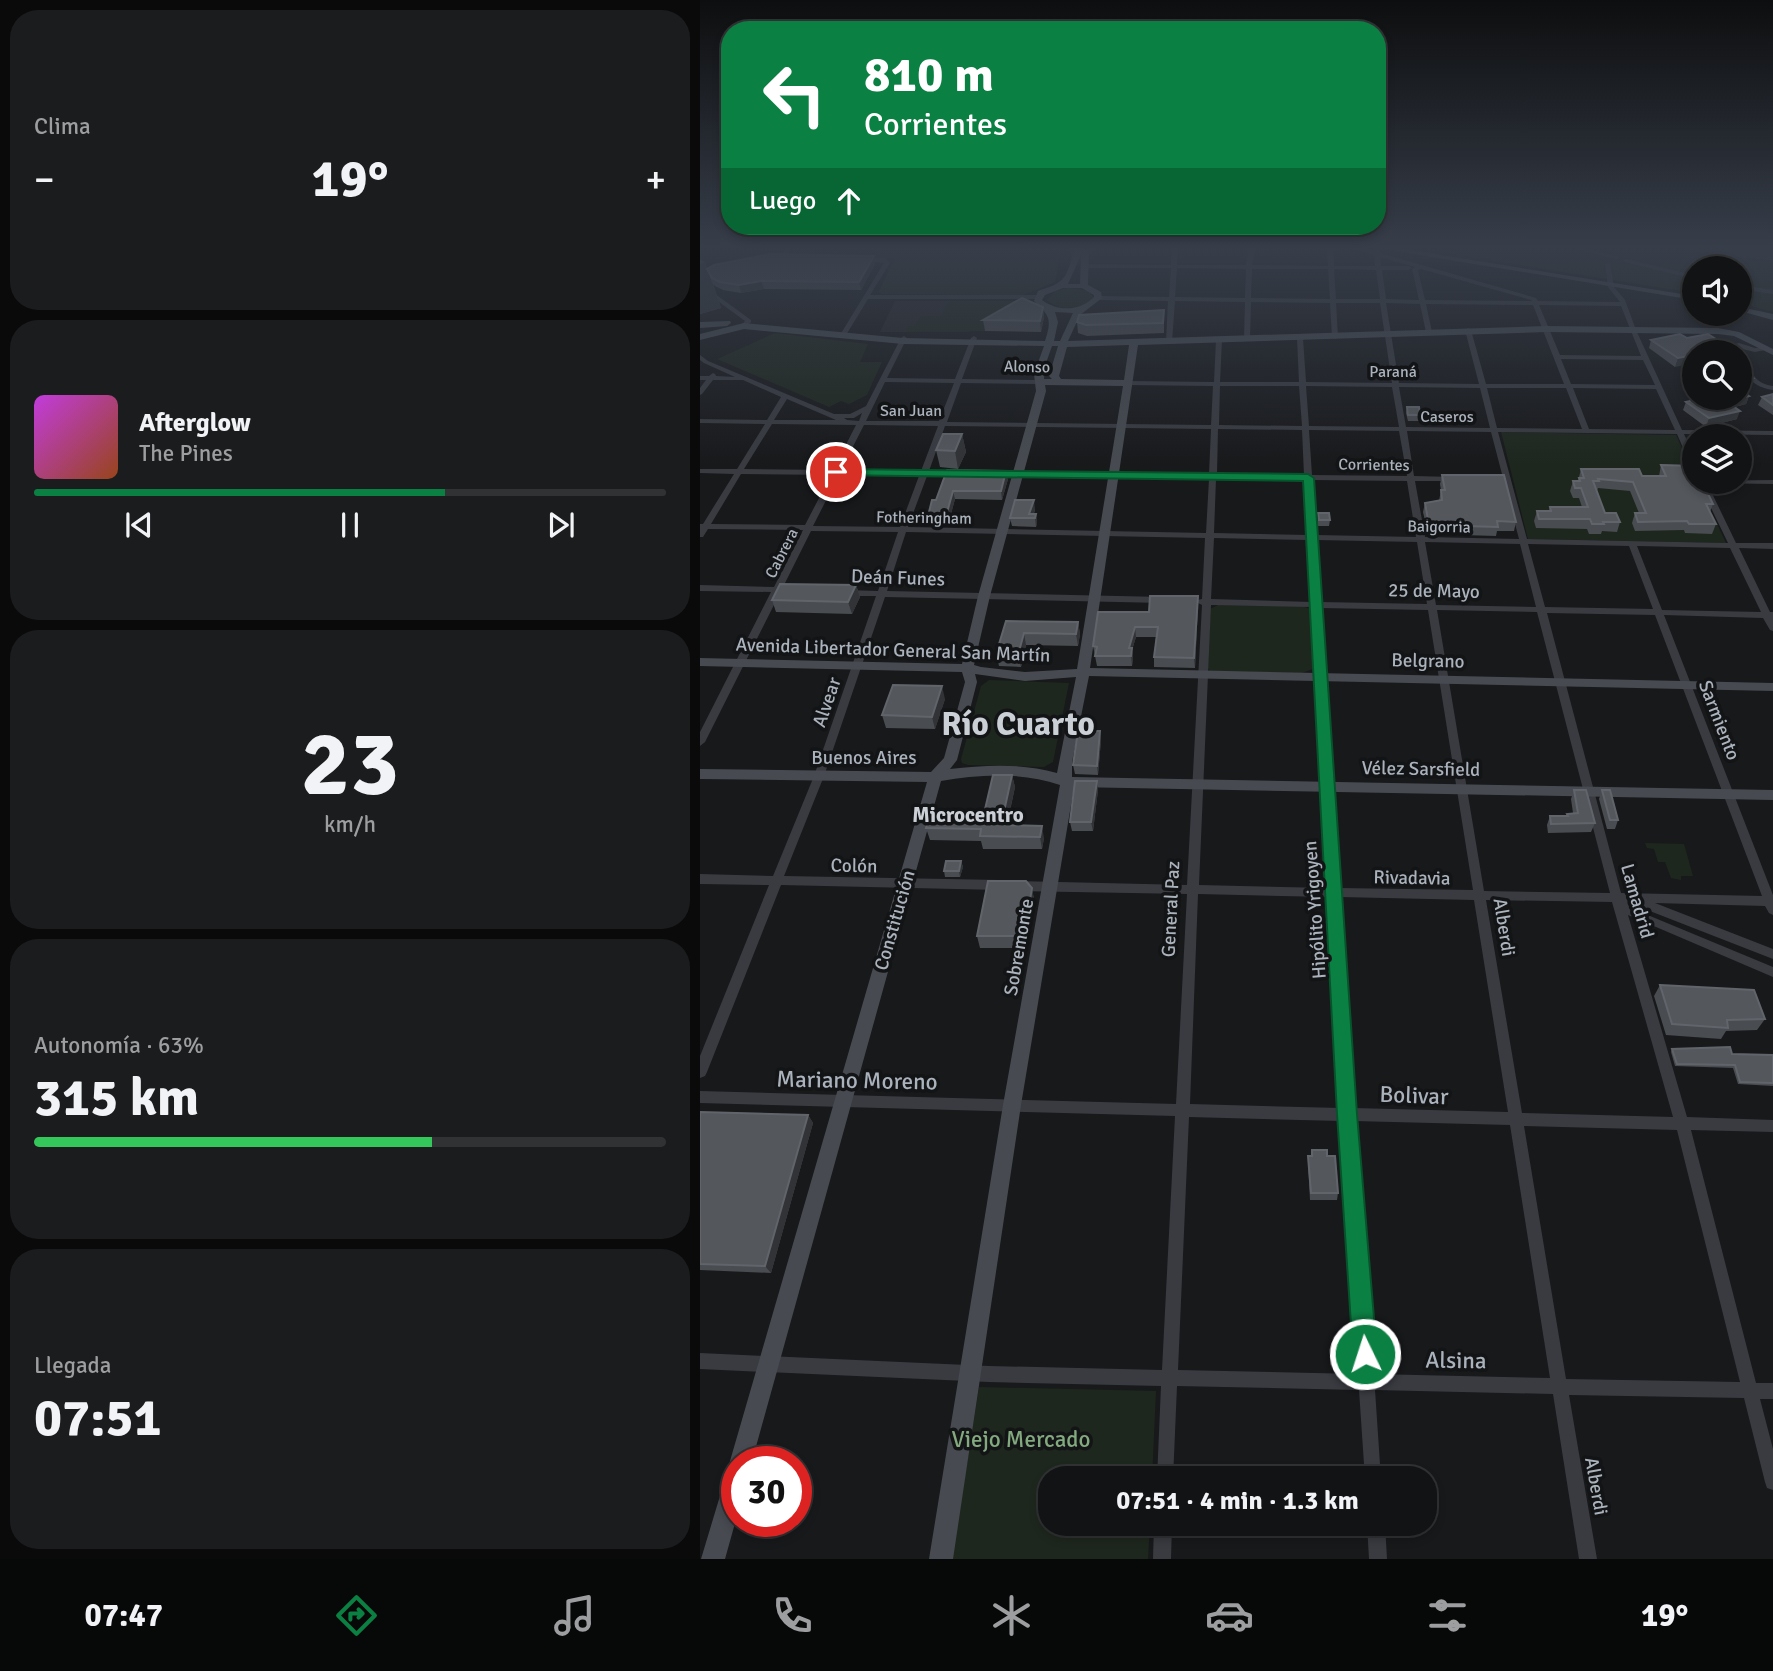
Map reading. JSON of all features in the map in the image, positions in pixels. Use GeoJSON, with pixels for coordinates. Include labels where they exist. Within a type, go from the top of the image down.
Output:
{"type":"FeatureCollection","features":[{"type":"Feature","properties":{"kind":"main road","name":"Constitución"},"geometry":{"type":"LineString","coordinates":[[745,1446],[935,777],[950,760],[971,682],[967,668],[984,596],[1041,391],[1038,375],[1054,319]]}},
{"type":"Feature","properties":{"kind":"main road"},"geometry":{"type":"LineString","coordinates":[[1058,382],[1054,376],[1073,319]]}},
{"type":"Feature","properties":{"kind":"main road"},"geometry":{"type":"LineString","coordinates":[[700,337],[746,323]]}},
{"type":"Feature","properties":{"kind":"main road"},"geometry":{"type":"LineString","coordinates":[[700,325],[746,323],[903,340],[1133,343],[1546,328],[1724,331],[1771,350]]}},
{"type":"Feature","properties":{"kind":"main road"},"geometry":{"type":"LineString","coordinates":[[1387,335],[1469,331]]}},
{"type":"Feature","properties":{"kind":"main road"},"geometry":{"type":"LineString","coordinates":[[1065,342],[1335,336]]}},
{"type":"Feature","properties":{"kind":"main road","name":"Sobremonte"},"geometry":{"type":"LineString","coordinates":[[941,1559],[1012,1105],[1068,782],[1064,774],[1065,762],[1083,672],[1133,343]]}},
{"type":"Feature","properties":{"kind":"main road","name":"Alonso"},"geometry":{"type":"LineString","coordinates":[[1040,382],[1127,383]]}},
{"type":"Feature","properties":{"kind":"main road","name":"Avenida Libertador General San Martín"},"geometry":{"type":"LineString","coordinates":[[700,662],[967,668],[988,674],[1067,676],[1083,672]]}},
{"type":"Feature","properties":{"kind":"main road","name":"Belgrano"},"geometry":{"type":"LineString","coordinates":[[1083,672],[1773,687]]}},
{"type":"Feature","properties":{"kind":"main road","name":"Buenos Aires"},"geometry":{"type":"LineString","coordinates":[[700,774],[935,777],[962,771],[1047,774],[1068,782]]}},
{"type":"Feature","properties":{"kind":"main road","name":"Vélez Sarsfield"},"geometry":{"type":"LineString","coordinates":[[1068,782],[1773,795]]}},
{"type":"Feature","properties":{"kind":"main road"},"geometry":{"type":"LineString","coordinates":[[713,1559],[721,1531]]}},
{"type":"Feature","properties":{"kind":"street"},"geometry":{"type":"LineString","coordinates":[[741,319],[746,323]]}},
{"type":"Feature","properties":{"kind":"street"},"geometry":{"type":"LineString","coordinates":[[844,334],[853,319]]}},
{"type":"Feature","properties":{"kind":"street"},"geometry":{"type":"LineString","coordinates":[[1169,341],[1170,319]]}},
{"type":"Feature","properties":{"kind":"street"},"geometry":{"type":"LineString","coordinates":[[1247,319],[1247,338]]}},
{"type":"Feature","properties":{"kind":"street"},"geometry":{"type":"LineString","coordinates":[[1335,319],[1335,336]]}},
{"type":"Feature","properties":{"kind":"street","name":"Alberdi"},"geometry":{"type":"LineString","coordinates":[[1385,319],[1588,1559]]}},
{"type":"Feature","properties":{"kind":"street"},"geometry":{"type":"LineString","coordinates":[[1426,319],[1429,332]]}},
{"type":"Feature","properties":{"kind":"street"},"geometry":{"type":"LineString","coordinates":[[1543,319],[1586,430]]}},
{"type":"Feature","properties":{"kind":"street"},"geometry":{"type":"LineString","coordinates":[[1628,319],[1682,438]]}},
{"type":"Feature","properties":{"kind":"street","name":"Lamadrid"},"geometry":{"type":"LineString","coordinates":[[1469,331],[1617,899],[1682,1123],[1773,1482]]}},
{"type":"Feature","properties":{"kind":"street","name":"Hipólito Yrigoyen"},"geometry":{"type":"LineString","coordinates":[[1300,338],[1326,786],[1372,1466]]}},
{"type":"Feature","properties":{"kind":"street","name":"Cabrera"},"geometry":{"type":"LineString","coordinates":[[700,742],[903,340]]}},
{"type":"Feature","properties":{"kind":"street","name":"Alvear"},"geometry":{"type":"LineString","coordinates":[[700,1072],[819,776],[904,530],[974,340]]}},
{"type":"Feature","properties":{"kind":"street","name":"General Paz"},"geometry":{"type":"LineString","coordinates":[[1166,1466],[1203,674],[1200,602],[1210,536],[1219,340]]}},
{"type":"Feature","properties":{"kind":"street"},"geometry":{"type":"LineString","coordinates":[[1752,350],[1756,352]]}},
{"type":"Feature","properties":{"kind":"street"},"geometry":{"type":"LineString","coordinates":[[1752,353],[1771,350]]}},
{"type":"Feature","properties":{"kind":"street"},"geometry":{"type":"LineString","coordinates":[[1558,357],[1645,358]]}},
{"type":"Feature","properties":{"kind":"street"},"geometry":{"type":"LineString","coordinates":[[702,361],[842,421],[861,424]]}},
{"type":"Feature","properties":{"kind":"street"},"geometry":{"type":"LineString","coordinates":[[700,393],[719,368]]}},
{"type":"Feature","properties":{"kind":"street"},"geometry":{"type":"LineString","coordinates":[[700,378],[747,379]]}},
{"type":"Feature","properties":{"kind":"street"},"geometry":{"type":"LineString","coordinates":[[1752,379],[1764,387],[1773,388]]}},
{"type":"Feature","properties":{"kind":"street","name":"Alonso"},"geometry":{"type":"LineString","coordinates":[[884,380],[1040,382]]}},
{"type":"Feature","properties":{"kind":"street","name":"Paraná"},"geometry":{"type":"LineString","coordinates":[[1127,383],[1658,387]]}},
{"type":"Feature","properties":{"kind":"street"},"geometry":{"type":"LineString","coordinates":[[700,535],[703,526],[786,395]]}},
{"type":"Feature","properties":{"kind":"street"},"geometry":{"type":"LineString","coordinates":[[831,415],[851,416],[870,407]]}},
{"type":"Feature","properties":{"kind":"street","name":"San Juan"},"geometry":{"type":"LineString","coordinates":[[700,421],[1121,426]]}},
{"type":"Feature","properties":{"kind":"street","name":"Caseros"},"geometry":{"type":"LineString","coordinates":[[1121,426],[1773,433]]}},
{"type":"Feature","properties":{"kind":"street"},"geometry":{"type":"LineString","coordinates":[[700,471],[965,474]]}},
{"type":"Feature","properties":{"kind":"street","name":"Corrientes"},"geometry":{"type":"LineString","coordinates":[[978,474],[1467,480]]}},
{"type":"Feature","properties":{"kind":"street"},"geometry":{"type":"LineString","coordinates":[[1495,480],[1509,480]]}},
{"type":"Feature","properties":{"kind":"street"},"geometry":{"type":"LineString","coordinates":[[1752,482],[1773,482]]}},
{"type":"Feature","properties":{"kind":"street"},"geometry":{"type":"LineString","coordinates":[[1708,494],[1770,615],[1773,628]]}},
{"type":"Feature","properties":{"kind":"street","name":"Fotheringham"},"geometry":{"type":"LineString","coordinates":[[703,526],[1105,534]]}},
{"type":"Feature","properties":{"kind":"street","name":"Baigorria"},"geometry":{"type":"LineString","coordinates":[[1105,534],[1773,546]]}},
{"type":"Feature","properties":{"kind":"street","name":"Sarmiento"},"geometry":{"type":"LineString","coordinates":[[1632,544],[1772,904]]}},
{"type":"Feature","properties":{"kind":"street"},"geometry":{"type":"LineString","coordinates":[[700,588],[804,591]]}},
{"type":"Feature","properties":{"kind":"street","name":"Deán Funes"},"geometry":{"type":"LineString","coordinates":[[830,592],[1094,598]]}},
{"type":"Feature","properties":{"kind":"street"},"geometry":{"type":"LineString","coordinates":[[1094,598],[1169,601]]}},
{"type":"Feature","properties":{"kind":"street","name":"25 de Mayo"},"geometry":{"type":"LineString","coordinates":[[1200,602],[1770,615]]}},
{"type":"Feature","properties":{"kind":"street","name":"Colón"},"geometry":{"type":"LineString","coordinates":[[700,879],[1050,886]]}},
{"type":"Feature","properties":{"kind":"street","name":"Rivadavia"},"geometry":{"type":"LineString","coordinates":[[1050,886],[1772,904]]}},
{"type":"Feature","properties":{"kind":"street"},"geometry":{"type":"LineString","coordinates":[[1617,899],[1647,904],[1773,954]]}},
{"type":"Feature","properties":{"kind":"street"},"geometry":{"type":"LineString","coordinates":[[1617,899],[1634,914],[1773,972]]}},
{"type":"Feature","properties":{"kind":"street","name":"Mariano Moreno"},"geometry":{"type":"LineString","coordinates":[[700,1097],[1012,1105]]}},
{"type":"Feature","properties":{"kind":"street","name":"Bolivar"},"geometry":{"type":"LineString","coordinates":[[1012,1105],[1773,1126]]}},
{"type":"Feature","properties":{"kind":"street","name":"Alsina"},"geometry":{"type":"LineString","coordinates":[[700,1361],[970,1373],[1773,1391]]}},
{"type":"Feature","properties":{"kind":"street"},"geometry":{"type":"LineString","coordinates":[[1162,1559],[1163,1536]]}},
{"type":"Feature","properties":{"kind":"street"},"geometry":{"type":"LineString","coordinates":[[1377,1536],[1378,1559]]}},
{"type":"Feature","properties":{"kind":"shaded area"},"geometry":{"type":"Polygon","coordinates":[[[886,319],[989,319],[969,332],[880,332],[886,319]]]}},
{"type":"Feature","properties":{"kind":"green space"},"geometry":{"type":"Polygon","coordinates":[[[920,319],[1003,319],[992,331],[906,332],[908,326],[914,326],[920,319]]]}},
{"type":"Feature","properties":{"kind":"green space"},"geometry":{"type":"Polygon","coordinates":[[[775,333],[868,344],[860,362],[882,362],[867,395],[849,404],[841,401],[829,407],[717,359],[775,333]]]}},
{"type":"Feature","properties":{"kind":"green space"},"geometry":{"type":"Polygon","coordinates":[[[1501,432],[1676,435],[1682,448],[1682,494],[1703,494],[1726,543],[1528,539],[1501,432]]]}},
{"type":"Feature","properties":{"kind":"green space"},"geometry":{"type":"Polygon","coordinates":[[[1218,605],[1302,606],[1310,609],[1313,669],[1302,673],[1210,671],[1210,609],[1218,605]]]}},
{"type":"Feature","properties":{"kind":"green space"},"geometry":{"type":"Polygon","coordinates":[[[989,680],[1069,683],[1053,762],[1044,767],[962,763],[981,686],[989,680]]]}},
{"type":"Feature","properties":{"kind":"green space"},"geometry":{"type":"Polygon","coordinates":[[[1645,843],[1684,844],[1693,876],[1681,876],[1681,880],[1671,878],[1665,862],[1658,862],[1654,849],[1647,848],[1645,843]]]}},
{"type":"Feature","properties":{"kind":"green space","name":"Viejo Mercado"},"geometry":{"type":"Polygon","coordinates":[[[979,1387],[1156,1391],[1153,1466],[1038,1466],[1038,1536],[1149,1536],[1148,1559],[952,1559],[979,1387]]]}},
{"type":"Feature","properties":{"kind":"building"},"geometry":{"type":"Polygon","coordinates":[[[985,319],[1040,319],[1040,321],[983,320],[985,319]]]}},
{"type":"Feature","properties":{"kind":"building"},"geometry":{"type":"Polygon","coordinates":[[[1078,319],[1163,319],[1163,323],[1086,325],[1077,322],[1078,319]]]}},
{"type":"Feature","properties":{"kind":"building"},"geometry":{"type":"Polygon","coordinates":[[[1680,334],[1687,338],[1708,334],[1717,340],[1682,340],[1682,357],[1678,358],[1651,340],[1680,334]]]}},
{"type":"Feature","properties":{"kind":"building"},"geometry":{"type":"Polygon","coordinates":[[[1773,394],[1773,405],[1762,397],[1773,394]]]}},
{"type":"Feature","properties":{"kind":"building"},"geometry":{"type":"Polygon","coordinates":[[[1407,407],[1419,407],[1420,415],[1408,415],[1407,407]]]}},
{"type":"Feature","properties":{"kind":"building"},"geometry":{"type":"Polygon","coordinates":[[[1698,410],[1740,411],[1709,418],[1698,410]]]}},
{"type":"Feature","properties":{"kind":"building"},"geometry":{"type":"Polygon","coordinates":[[[943,434],[962,434],[955,451],[936,450],[943,434]]]}},
{"type":"Feature","properties":{"kind":"building"},"geometry":{"type":"Polygon","coordinates":[[[1661,465],[1682,466],[1682,494],[1708,494],[1713,504],[1706,504],[1716,524],[1689,524],[1687,521],[1638,522],[1635,513],[1646,513],[1633,482],[1598,479],[1599,481],[1593,481],[1605,513],[1616,513],[1620,522],[1592,524],[1590,519],[1539,519],[1537,511],[1551,511],[1550,507],[1588,507],[1581,488],[1575,488],[1573,481],[1584,478],[1581,469],[1639,469],[1642,476],[1666,476],[1661,465]]]}},
{"type":"Feature","properties":{"kind":"building"},"geometry":{"type":"Polygon","coordinates":[[[947,470],[1006,471],[1001,491],[953,491],[946,516],[928,516],[932,500],[936,500],[947,470]]]}},
{"type":"Feature","properties":{"kind":"building"},"geometry":{"type":"Polygon","coordinates":[[[1442,475],[1504,475],[1516,522],[1497,521],[1498,527],[1429,525],[1425,503],[1442,500],[1441,490],[1445,490],[1442,475]]]}},
{"type":"Feature","properties":{"kind":"building"},"geometry":{"type":"Polygon","coordinates":[[[1015,500],[1034,500],[1029,514],[1036,514],[1035,518],[1010,518],[1015,500]]]}},
{"type":"Feature","properties":{"kind":"building"},"geometry":{"type":"Polygon","coordinates":[[[1318,513],[1329,513],[1330,520],[1319,520],[1318,513]]]}},
{"type":"Feature","properties":{"kind":"building"},"geometry":{"type":"Polygon","coordinates":[[[780,584],[856,585],[848,602],[772,600],[780,584]]]}},
{"type":"Feature","properties":{"kind":"building"},"geometry":{"type":"Polygon","coordinates":[[[1150,596],[1198,596],[1194,658],[1154,657],[1158,627],[1135,627],[1129,648],[1132,648],[1131,656],[1095,656],[1097,647],[1093,646],[1098,612],[1149,612],[1150,596]]]}},
{"type":"Feature","properties":{"kind":"building"},"geometry":{"type":"Polygon","coordinates":[[[1006,621],[1078,622],[1076,634],[1024,633],[1018,655],[996,654],[1006,621]]]}},
{"type":"Feature","properties":{"kind":"building"},"geometry":{"type":"Polygon","coordinates":[[[893,685],[942,686],[932,717],[882,715],[893,685]]]}},
{"type":"Feature","properties":{"kind":"building"},"geometry":{"type":"Polygon","coordinates":[[[1078,731],[1100,731],[1097,766],[1073,765],[1078,731]]]}},
{"type":"Feature","properties":{"kind":"building"},"geometry":{"type":"Polygon","coordinates":[[[993,775],[1012,775],[1001,825],[1042,826],[1040,837],[980,836],[981,829],[926,828],[929,818],[983,818],[993,775]]]}},
{"type":"Feature","properties":{"kind":"building"},"geometry":{"type":"Polygon","coordinates":[[[1075,781],[1097,781],[1091,822],[1070,822],[1075,781]]]}},
{"type":"Feature","properties":{"kind":"building"},"geometry":{"type":"Polygon","coordinates":[[[1574,790],[1586,790],[1595,823],[1551,824],[1550,816],[1578,813],[1574,790]]]}},
{"type":"Feature","properties":{"kind":"building"},"geometry":{"type":"Polygon","coordinates":[[[1602,790],[1610,790],[1618,820],[1610,820],[1602,790]]]}},
{"type":"Feature","properties":{"kind":"building"},"geometry":{"type":"Polygon","coordinates":[[[946,861],[961,861],[959,871],[944,871],[946,861]]]}},
{"type":"Feature","properties":{"kind":"building"},"geometry":{"type":"Polygon","coordinates":[[[988,881],[1026,881],[1032,888],[1024,936],[977,936],[988,881]]]}},
{"type":"Feature","properties":{"kind":"building"},"geometry":{"type":"Polygon","coordinates":[[[1660,985],[1754,990],[1765,1019],[1727,1020],[1728,1028],[1672,1024],[1660,985]]]}},
{"type":"Feature","properties":{"kind":"building"},"geometry":{"type":"Polygon","coordinates":[[[1730,1047],[1732,1054],[1773,1055],[1773,1083],[1740,1082],[1735,1065],[1677,1064],[1672,1049],[1730,1047]]]}},
{"type":"Feature","properties":{"kind":"building"},"geometry":{"type":"Polygon","coordinates":[[[700,1112],[808,1115],[765,1266],[700,1264],[700,1112]]]}},
{"type":"Feature","properties":{"kind":"building"},"geometry":{"type":"Polygon","coordinates":[[[1312,1150],[1327,1150],[1327,1156],[1335,1156],[1338,1193],[1311,1193],[1308,1156],[1312,1156],[1312,1150]]]}},
{"type":"Feature","properties":{"kind":"district","name":"Río Cuarto"},"geometry":{"type":"Point","coordinates":[1018,723]}},
{"type":"Feature","properties":{"kind":"district","name":"Microcentro"},"geometry":{"type":"Point","coordinates":[968,815]}},
{"type":"Feature","properties":{"kind":"route"},"geometry":{"type":"LineString","coordinates":[[836,472],[1308,478],[1347,1114],[1365,1354]]}}]}
